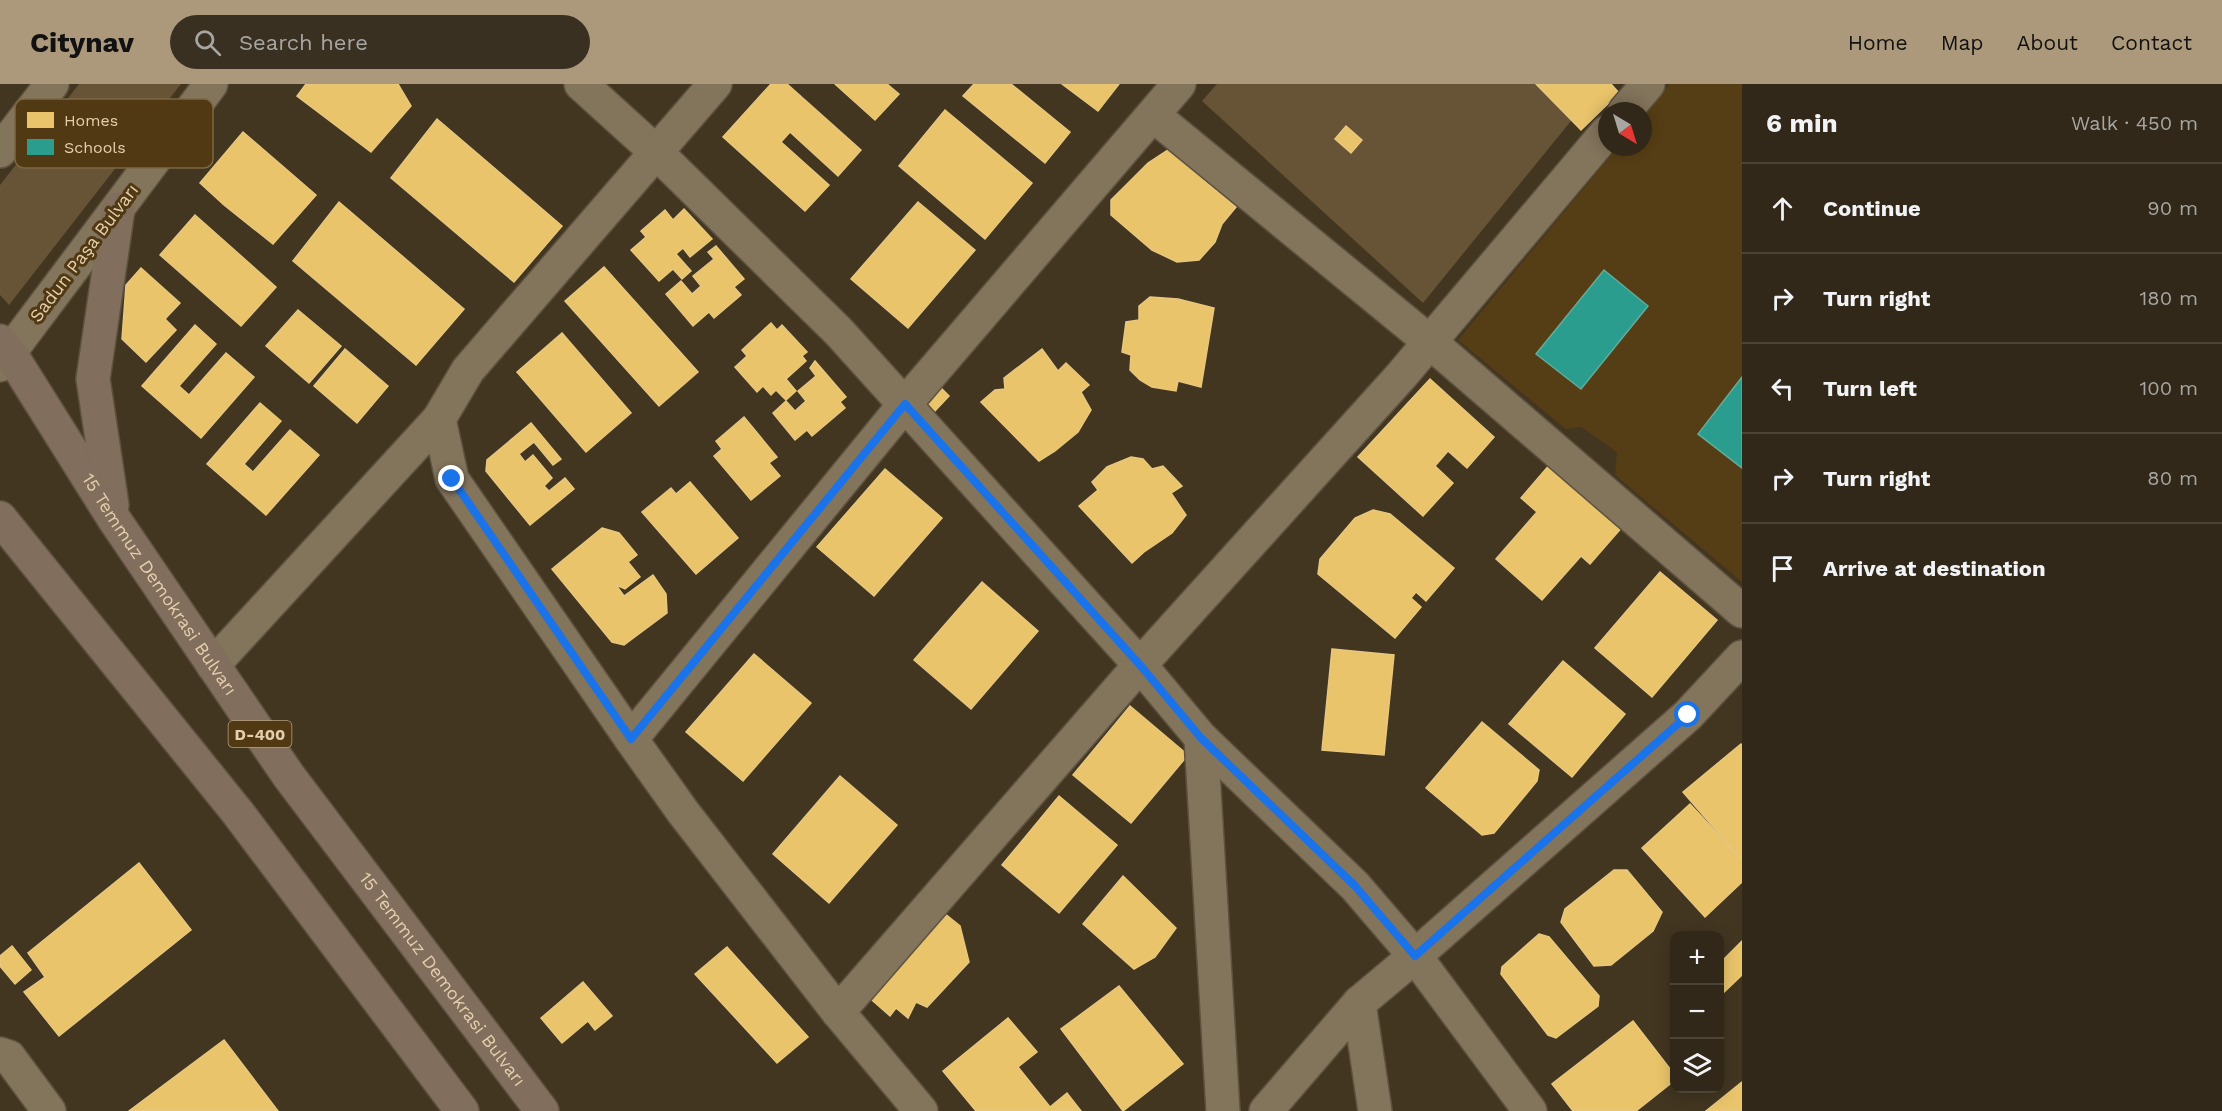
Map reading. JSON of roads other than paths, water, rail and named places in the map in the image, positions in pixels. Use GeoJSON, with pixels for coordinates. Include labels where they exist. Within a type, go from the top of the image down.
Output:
{"type":"FeatureCollection","features":[{"type":"Feature","properties":{"kind":"highway"},"geometry":{"type":"LineString","coordinates":[[114,519],[93,379],[118,209]]}},
{"type":"Feature","properties":{"kind":"highway","name":"15 Temmuz Demokrasi Bulvarı"},"geometry":{"type":"LineString","coordinates":[[3,353],[288,775],[542,1111]]}},
{"type":"Feature","properties":{"kind":"highway"},"geometry":{"type":"LineString","coordinates":[[0,518],[238,813],[462,1111]]}},
{"type":"Feature","properties":{"kind":"street"},"geometry":{"type":"LineString","coordinates":[[40,99],[52,84]]}},
{"type":"Feature","properties":{"kind":"street","name":"Sadun Paşa Bulvarı"},"geometry":{"type":"LineString","coordinates":[[201,99],[212,84]]}},
{"type":"Feature","properties":{"kind":"street"},"geometry":{"type":"LineString","coordinates":[[581,84],[656,152],[839,332],[1140,665],[1201,738],[1355,886],[1415,956],[1530,1111]]}},
{"type":"Feature","properties":{"kind":"street"},"geometry":{"type":"LineString","coordinates":[[213,665],[439,419],[468,370],[714,84]]}},
{"type":"Feature","properties":{"kind":"street"},"geometry":{"type":"LineString","coordinates":[[631,739],[905,404],[1179,84]]}},
{"type":"Feature","properties":{"kind":"street"},"geometry":{"type":"LineString","coordinates":[[1633,102],[1648,84]]}},
{"type":"Feature","properties":{"kind":"street"},"geometry":{"type":"LineString","coordinates":[[1153,115],[1430,342],[1742,611]]}},
{"type":"Feature","properties":{"kind":"street"},"geometry":{"type":"LineString","coordinates":[[0,151],[15,132]]}},
{"type":"Feature","properties":{"kind":"street"},"geometry":{"type":"LineString","coordinates":[[838,1012],[1140,665],[1430,342],[1598,143]]}},
{"type":"Feature","properties":{"kind":"street","name":"Sadun Paşa Bulvarı"},"geometry":{"type":"LineString","coordinates":[[3,353],[149,168]]}},
{"type":"Feature","properties":{"kind":"street"},"geometry":{"type":"LineString","coordinates":[[439,419],[452,479],[631,739],[683,812],[838,1012],[921,1111]]}},
{"type":"Feature","properties":{"kind":"street"},"geometry":{"type":"LineString","coordinates":[[1266,1111],[1359,1003],[1688,715],[1742,657]]}},
{"type":"Feature","properties":{"kind":"street"},"geometry":{"type":"LineString","coordinates":[[1201,738],[1223,1111]]}},
{"type":"Feature","properties":{"kind":"street"},"geometry":{"type":"LineString","coordinates":[[1359,1003],[1375,1111]]}},
{"type":"Feature","properties":{"kind":"street"},"geometry":{"type":"LineString","coordinates":[[0,1054],[9,1057],[49,1111]]}}]}
